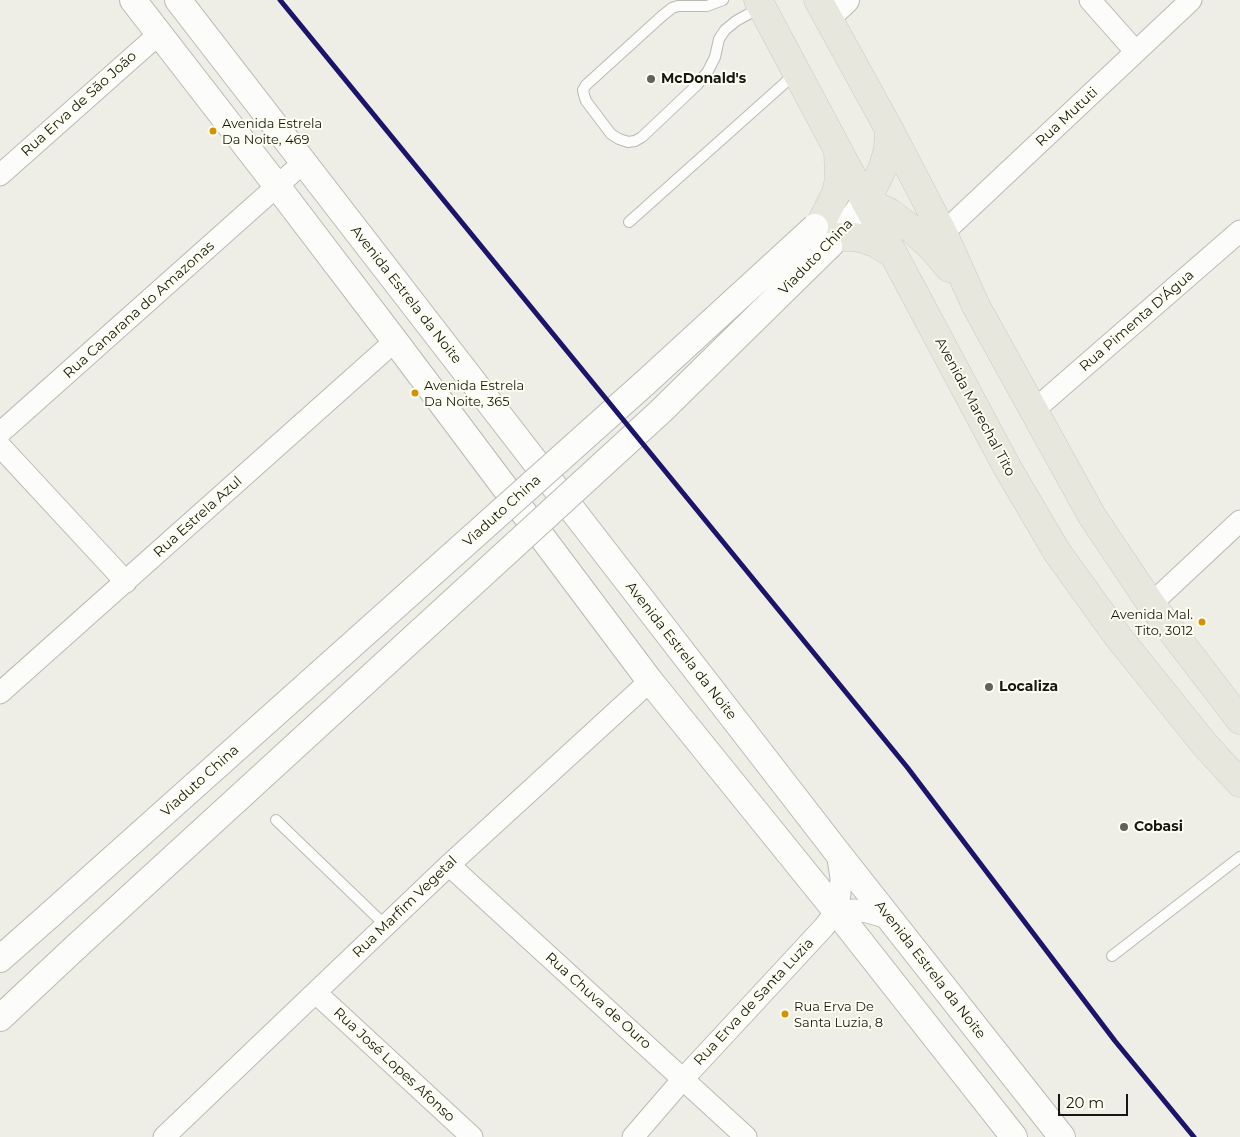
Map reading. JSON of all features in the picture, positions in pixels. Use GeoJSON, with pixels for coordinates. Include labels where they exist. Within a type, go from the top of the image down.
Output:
{"type":"FeatureCollection","features":[{"type":"Feature","properties":{"kind":"main road","name":"Avenida Marechal Tito"},"geometry":{"type":"LineString","coordinates":[[760,3],[1007,467],[1057,552],[1125,646],[1206,746],[1240,783]]}},
{"type":"Feature","properties":{"kind":"main road"},"geometry":{"type":"LineString","coordinates":[[831,6],[889,129],[943,234],[976,306],[1092,516],[1151,604],[1240,720]]}},
{"type":"Feature","properties":{"kind":"main road"},"geometry":{"type":"LineString","coordinates":[[889,129],[888,149],[883,167],[865,201],[889,212],[913,230],[933,249],[976,306]]}},
{"type":"Feature","properties":{"kind":"main road"},"geometry":{"type":"LineString","coordinates":[[838,150],[839,179],[826,233],[864,239],[875,243],[893,254]]}},
{"type":"Feature","properties":{"kind":"street"},"geometry":{"type":"LineString","coordinates":[[133,0],[395,341],[650,681],[1014,1137]]}},
{"type":"Feature","properties":{"kind":"street","name":"Avenida Estrela da Noite"},"geometry":{"type":"LineString","coordinates":[[178,0],[837,852],[1062,1137]]}},
{"type":"Feature","properties":{"kind":"street"},"geometry":{"type":"LineString","coordinates":[[1090,0],[1136,52]]}},
{"type":"Feature","properties":{"kind":"street","name":"Rua Mututi"},"geometry":{"type":"LineString","coordinates":[[943,234],[1191,0]]}},
{"type":"Feature","properties":{"kind":"street","name":"Rua Erva de São João"},"geometry":{"type":"LineString","coordinates":[[0,175],[159,34]]}},
{"type":"Feature","properties":{"kind":"street"},"geometry":{"type":"LineString","coordinates":[[277,186],[304,162]]}},
{"type":"Feature","properties":{"kind":"street","name":"Rua Canarana do Amazonas"},"geometry":{"type":"LineString","coordinates":[[0,433],[277,186]]}},
{"type":"Feature","properties":{"kind":"street","name":"Viaduto China"},"geometry":{"type":"LineString","coordinates":[[0,960],[646,382],[826,233],[849,224],[865,201]]}},
{"type":"Feature","properties":{"kind":"street","name":"Rua Pimenta D'Água"},"geometry":{"type":"LineString","coordinates":[[1033,411],[1240,230]]}},
{"type":"Feature","properties":{"kind":"street","name":"Viaduto China"},"geometry":{"type":"LineString","coordinates":[[0,1018],[661,412],[826,233]]}},
{"type":"Feature","properties":{"kind":"street","name":"Rua Estrela Azul"},"geometry":{"type":"LineString","coordinates":[[0,693],[395,341]]}},
{"type":"Feature","properties":{"kind":"street"},"geometry":{"type":"LineString","coordinates":[[0,446],[126,582]]}},
{"type":"Feature","properties":{"kind":"street"},"geometry":{"type":"LineString","coordinates":[[1151,604],[1240,521]]}},
{"type":"Feature","properties":{"kind":"street","name":"Rua Marfim Vegetal"},"geometry":{"type":"LineString","coordinates":[[177,1133],[316,993],[449,865],[650,681]]}},
{"type":"Feature","properties":{"kind":"street","name":"Rua Erva de Santa Luzia"},"geometry":{"type":"LineString","coordinates":[[633,1137],[683,1079],[836,912],[841,878],[837,852]]}},
{"type":"Feature","properties":{"kind":"street","name":"Rua Chuva de Ouro"},"geometry":{"type":"LineString","coordinates":[[449,865],[746,1137]]}},
{"type":"Feature","properties":{"kind":"street"},"geometry":{"type":"LineString","coordinates":[[836,912],[854,910],[889,918]]}},
{"type":"Feature","properties":{"kind":"street","name":"Rua José Lopes Afonso"},"geometry":{"type":"LineString","coordinates":[[316,993],[472,1137]]}},
{"type":"Feature","properties":{"kind":"lane"},"geometry":{"type":"LineString","coordinates":[[723,0],[707,6],[678,6],[672,8],[586,86],[583,90],[586,101],[611,134],[628,142],[642,137],[708,71],[715,56],[719,39],[726,30],[736,20],[760,3]]}},
{"type":"Feature","properties":{"kind":"lane"},"geometry":{"type":"LineString","coordinates":[[629,222],[796,72]]}},
{"type":"Feature","properties":{"kind":"lane"},"geometry":{"type":"LineString","coordinates":[[276,820],[386,926]]}},
{"type":"Feature","properties":{"kind":"lane"},"geometry":{"type":"LineString","coordinates":[[1112,956],[1240,857]]}},
{"type":"Feature","properties":{"kind":"transit line"},"geometry":{"type":"LineString","coordinates":[[280,0],[907,767],[1115,1041],[1194,1137]]}},
{"type":"Feature","properties":{"kind":"place","name":"McDonald's"},"geometry":{"type":"Point","coordinates":[651,79]}},
{"type":"Feature","properties":{"kind":"place","name":"Avenida Estrela Da Noite, 469"},"geometry":{"type":"Point","coordinates":[213,131]}},
{"type":"Feature","properties":{"kind":"place","name":"Avenida Estrela Da Noite, 365"},"geometry":{"type":"Point","coordinates":[415,393]}},
{"type":"Feature","properties":{"kind":"place","name":"Avenida Mal. Tito, 3012"},"geometry":{"type":"Point","coordinates":[1202,622]}},
{"type":"Feature","properties":{"kind":"place","name":"Localiza"},"geometry":{"type":"Point","coordinates":[989,687]}},
{"type":"Feature","properties":{"kind":"place","name":"Cobasi"},"geometry":{"type":"Point","coordinates":[1124,827]}},
{"type":"Feature","properties":{"kind":"place","name":"Rua Erva De Santa Luzia, 8"},"geometry":{"type":"Point","coordinates":[785,1014]}}]}
